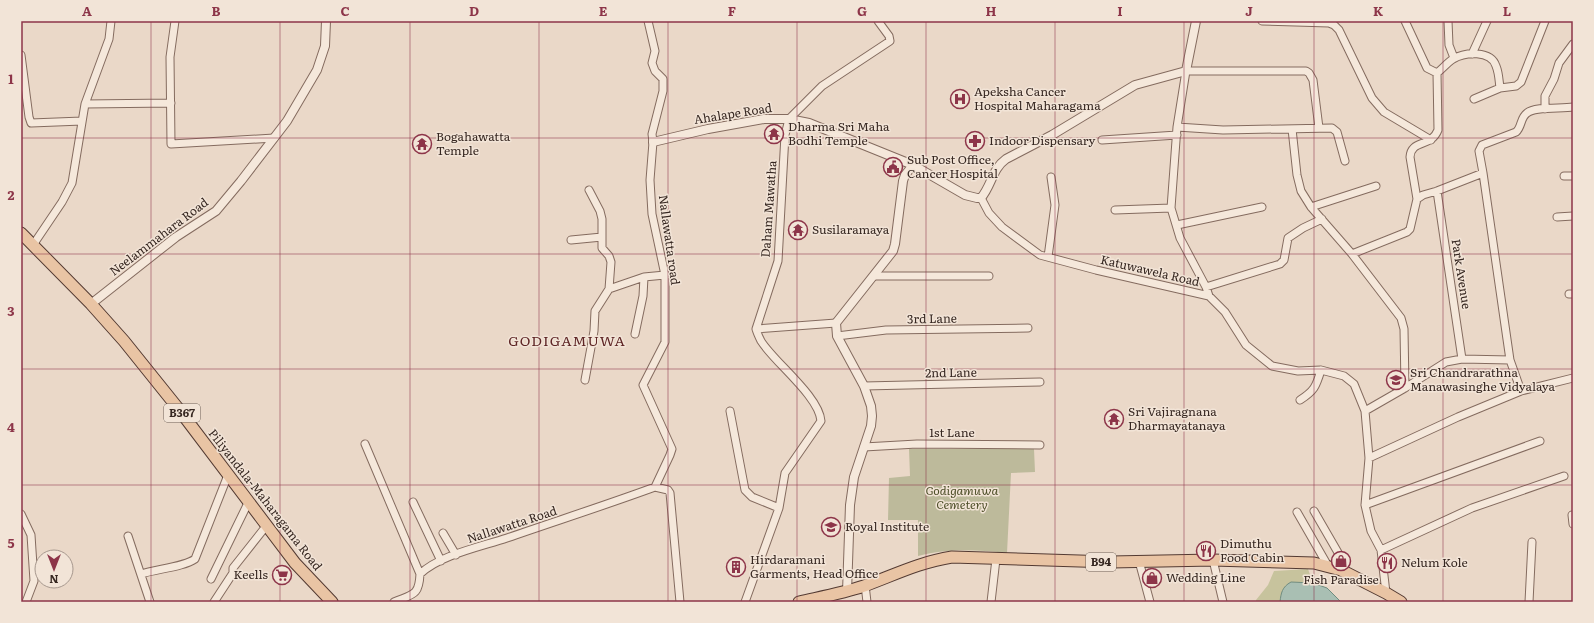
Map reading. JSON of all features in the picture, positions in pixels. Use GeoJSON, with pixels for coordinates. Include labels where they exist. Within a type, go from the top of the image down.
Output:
{"type":"FeatureCollection","features":[{"type":"Feature","properties":{"kind":"main road","name":"Piliyandala-Maharagama Road"},"geometry":{"type":"LineString","coordinates":[[21,233],[91,304],[150,372],[295,563],[332,602]]}},
{"type":"Feature","properties":{"kind":"main road","name":"B94"},"geometry":{"type":"LineString","coordinates":[[799,602],[847,592],[910,567],[930,561],[952,557],[1139,561],[1213,560],[1314,563],[1333,568],[1386,593],[1401,602]]}},
{"type":"Feature","properties":{"kind":"street"},"geometry":{"type":"LineString","coordinates":[[33,245],[62,202],[72,182],[85,104],[109,39],[111,21]]}},
{"type":"Feature","properties":{"kind":"street"},"geometry":{"type":"LineString","coordinates":[[175,21],[170,57],[171,144],[274,138]]}},
{"type":"Feature","properties":{"kind":"street","name":"Neelammahara Road"},"geometry":{"type":"LineString","coordinates":[[91,304],[176,237],[216,210],[241,181],[287,121],[317,70],[325,46],[326,21]]}},
{"type":"Feature","properties":{"kind":"street","name":"Nallawatta road"},"geometry":{"type":"LineString","coordinates":[[648,21],[655,51],[652,64],[655,71],[663,79],[663,91],[652,134],[653,142],[650,180],[652,214],[665,275],[665,342],[643,385],[672,449],[655,487]]}},
{"type":"Feature","properties":{"kind":"street","name":"Daham Mawatha"},"geometry":{"type":"LineString","coordinates":[[756,329],[778,262],[785,135],[790,119],[822,86],[890,41],[889,36],[878,21]]}},
{"type":"Feature","properties":{"kind":"street"},"geometry":{"type":"LineString","coordinates":[[1196,21],[1186,71],[1177,131],[1171,208],[1180,238],[1206,287],[1209,296]]}},
{"type":"Feature","properties":{"kind":"street"},"geometry":{"type":"LineString","coordinates":[[1262,21],[1329,23],[1334,25],[1339,30],[1372,98],[1384,112],[1431,140]]}},
{"type":"Feature","properties":{"kind":"street"},"geometry":{"type":"LineString","coordinates":[[1405,21],[1427,68],[1437,73]]}},
{"type":"Feature","properties":{"kind":"street"},"geometry":{"type":"LineString","coordinates":[[1448,21],[1449,45],[1454,58]]}},
{"type":"Feature","properties":{"kind":"street"},"geometry":{"type":"LineString","coordinates":[[1472,54],[1487,21]]}},
{"type":"Feature","properties":{"kind":"street"},"geometry":{"type":"LineString","coordinates":[[1474,99],[1500,88],[1516,86],[1520,82],[1545,21]]}},
{"type":"Feature","properties":{"kind":"street"},"geometry":{"type":"LineString","coordinates":[[1544,109],[1545,96],[1554,80],[1559,63],[1573,44]]}},
{"type":"Feature","properties":{"kind":"street"},"geometry":{"type":"LineString","coordinates":[[1352,254],[1407,232],[1410,229],[1417,199],[1410,151],[1414,146],[1431,140],[1436,136],[1438,130],[1437,73],[1454,58],[1472,54],[1483,54],[1492,59],[1496,66],[1500,88]]}},
{"type":"Feature","properties":{"kind":"street"},"geometry":{"type":"LineString","coordinates":[[21,55],[31,123],[82,121]]}},
{"type":"Feature","properties":{"kind":"street"},"geometry":{"type":"LineString","coordinates":[[981,198],[986,192],[995,170],[999,164],[1006,159],[1052,135],[1135,85],[1186,71],[1306,71],[1314,80],[1319,128]]}},
{"type":"Feature","properties":{"kind":"street"},"geometry":{"type":"LineString","coordinates":[[85,104],[170,103]]}},
{"type":"Feature","properties":{"kind":"street"},"geometry":{"type":"LineString","coordinates":[[1521,391],[1510,360],[1479,151],[1482,145],[1516,132],[1520,129],[1522,119],[1526,113],[1534,110],[1573,107]]}},
{"type":"Feature","properties":{"kind":"street","name":"Ahalape Road"},"geometry":{"type":"LineString","coordinates":[[653,142],[708,129],[764,119],[790,119],[809,123],[913,165],[965,195],[981,198]]}},
{"type":"Feature","properties":{"kind":"street"},"geometry":{"type":"LineString","coordinates":[[1102,140],[1177,131],[1332,128],[1337,132],[1345,161]]}},
{"type":"Feature","properties":{"kind":"street"},"geometry":{"type":"LineString","coordinates":[[1292,129],[1301,191],[1311,207],[1352,254],[1401,318],[1404,329],[1405,388]]}},
{"type":"Feature","properties":{"kind":"street"},"geometry":{"type":"LineString","coordinates":[[847,592],[850,505],[854,477],[871,426],[872,416],[871,406],[864,386],[837,336],[836,323],[893,251],[905,175],[913,165]]}},
{"type":"Feature","properties":{"kind":"street"},"geometry":{"type":"LineString","coordinates":[[1417,199],[1423,195],[1437,191],[1483,172]]}},
{"type":"Feature","properties":{"kind":"street"},"geometry":{"type":"LineString","coordinates":[[1564,176],[1573,176]]}},
{"type":"Feature","properties":{"kind":"street"},"geometry":{"type":"LineString","coordinates":[[1048,257],[1055,205],[1051,177]]}},
{"type":"Feature","properties":{"kind":"street"},"geometry":{"type":"LineString","coordinates":[[1311,207],[1376,186]]}},
{"type":"Feature","properties":{"kind":"street"},"geometry":{"type":"LineString","coordinates":[[585,380],[594,331],[595,311],[609,289],[611,262],[609,256],[602,248],[602,219],[600,211],[589,190]]}},
{"type":"Feature","properties":{"kind":"street","name":"Park Avenue"},"geometry":{"type":"LineString","coordinates":[[1437,191],[1462,359]]}},
{"type":"Feature","properties":{"kind":"street","name":"Katuwawela Road"},"geometry":{"type":"LineString","coordinates":[[981,198],[989,213],[1002,227],[1040,255],[1096,270],[1209,296],[1225,312],[1246,346],[1272,366],[1298,371],[1321,370],[1344,376],[1354,384],[1365,411],[1369,458],[1365,505],[1372,531],[1381,550],[1386,593]]}},
{"type":"Feature","properties":{"kind":"street"},"geometry":{"type":"LineString","coordinates":[[1177,225],[1262,207]]}},
{"type":"Feature","properties":{"kind":"street"},"geometry":{"type":"LineString","coordinates":[[1115,210],[1171,208]]}},
{"type":"Feature","properties":{"kind":"street"},"geometry":{"type":"LineString","coordinates":[[1557,217],[1573,216]]}},
{"type":"Feature","properties":{"kind":"street"},"geometry":{"type":"LineString","coordinates":[[1206,287],[1280,264],[1284,260],[1288,238],[1303,228],[1322,219]]}},
{"type":"Feature","properties":{"kind":"street"},"geometry":{"type":"LineString","coordinates":[[571,240],[602,237]]}},
{"type":"Feature","properties":{"kind":"street"},"geometry":{"type":"LineString","coordinates":[[609,289],[644,277],[665,275]]}},
{"type":"Feature","properties":{"kind":"street"},"geometry":{"type":"LineString","coordinates":[[874,276],[989,276]]}},
{"type":"Feature","properties":{"kind":"street"},"geometry":{"type":"LineString","coordinates":[[635,334],[643,296],[644,277]]}},
{"type":"Feature","properties":{"kind":"street"},"geometry":{"type":"LineString","coordinates":[[745,602],[779,508],[785,473],[821,421],[818,410],[796,380],[761,341],[756,329],[836,323]]}},
{"type":"Feature","properties":{"kind":"street","name":"3rd Lane"},"geometry":{"type":"LineString","coordinates":[[837,336],[886,330],[1028,328]]}},
{"type":"Feature","properties":{"kind":"street"},"geometry":{"type":"LineString","coordinates":[[1365,411],[1446,362],[1462,359],[1510,360]]}},
{"type":"Feature","properties":{"kind":"street"},"geometry":{"type":"LineString","coordinates":[[1300,400],[1311,393],[1316,387],[1321,370]]}},
{"type":"Feature","properties":{"kind":"street"},"geometry":{"type":"LineString","coordinates":[[1369,458],[1458,417],[1521,391],[1573,378]]}},
{"type":"Feature","properties":{"kind":"street","name":"2nd Lane"},"geometry":{"type":"LineString","coordinates":[[864,386],[1040,382]]}},
{"type":"Feature","properties":{"kind":"street"},"geometry":{"type":"LineString","coordinates":[[730,411],[745,490],[752,497],[779,508]]}},
{"type":"Feature","properties":{"kind":"street"},"geometry":{"type":"LineString","coordinates":[[1365,505],[1540,442]]}},
{"type":"Feature","properties":{"kind":"street"},"geometry":{"type":"LineString","coordinates":[[365,444],[420,574],[419,586],[415,593],[394,602]]}},
{"type":"Feature","properties":{"kind":"street","name":"1st Lane"},"geometry":{"type":"LineString","coordinates":[[864,447],[917,444],[1040,445]]}},
{"type":"Feature","properties":{"kind":"street"},"geometry":{"type":"LineString","coordinates":[[141,574],[155,569],[190,563],[195,560],[228,475]]}},
{"type":"Feature","properties":{"kind":"street"},"geometry":{"type":"LineString","coordinates":[[1381,550],[1472,508],[1564,476]]}},
{"type":"Feature","properties":{"kind":"street"},"geometry":{"type":"LineString","coordinates":[[655,487],[668,490],[670,493],[680,602]]}},
{"type":"Feature","properties":{"kind":"street","name":"Nallawatta Road"},"geometry":{"type":"LineString","coordinates":[[420,574],[428,566],[442,560],[655,487]]}},
{"type":"Feature","properties":{"kind":"street"},"geometry":{"type":"LineString","coordinates":[[211,579],[249,501]]}},
{"type":"Feature","properties":{"kind":"street"},"geometry":{"type":"LineString","coordinates":[[413,502],[442,560]]}},
{"type":"Feature","properties":{"kind":"street"},"geometry":{"type":"LineString","coordinates":[[1297,512],[1333,568],[1340,556],[1314,512]]}},
{"type":"Feature","properties":{"kind":"street"},"geometry":{"type":"LineString","coordinates":[[21,514],[31,535],[34,581],[26,602]]}},
{"type":"Feature","properties":{"kind":"street"},"geometry":{"type":"LineString","coordinates":[[1572,515],[1573,524]]}},
{"type":"Feature","properties":{"kind":"street"},"geometry":{"type":"LineString","coordinates":[[214,602],[233,573],[233,568],[267,525]]}},
{"type":"Feature","properties":{"kind":"street"},"geometry":{"type":"LineString","coordinates":[[442,533],[456,555]]}},
{"type":"Feature","properties":{"kind":"street"},"geometry":{"type":"LineString","coordinates":[[128,536],[150,602]]}},
{"type":"Feature","properties":{"kind":"street"},"geometry":{"type":"LineString","coordinates":[[1529,602],[1532,542]]}},
{"type":"Feature","properties":{"kind":"street"},"geometry":{"type":"LineString","coordinates":[[991,602],[996,559]]}},
{"type":"Feature","properties":{"kind":"street"},"geometry":{"type":"LineString","coordinates":[[1213,560],[1223,602]]}},
{"type":"Feature","properties":{"kind":"street"},"geometry":{"type":"LineString","coordinates":[[1139,561],[1150,602]]}},
{"type":"Feature","properties":{"kind":"street"},"geometry":{"type":"LineString","coordinates":[[865,585],[867,602]]}},
{"type":"Feature","properties":{"kind":"shaded area"},"geometry":{"type":"Polygon","coordinates":[[[1308,569],[1313,583],[1300,582],[1290,584],[1284,589],[1280,602],[1256,602],[1268,585],[1274,571],[1308,569]]]}},
{"type":"Feature","properties":{"kind":"shaded area"},"geometry":{"type":"Polygon","coordinates":[[[1291,582],[1313,583],[1327,588],[1341,602],[1280,602],[1282,590],[1291,582]]]}},
{"type":"Feature","properties":{"kind":"green space","name":"Godigamuwa Cemetery"},"geometry":{"type":"Polygon","coordinates":[[[909,449],[1034,449],[1035,472],[1011,473],[1007,553],[962,550],[930,553],[918,556],[918,520],[888,520],[889,478],[910,476],[909,449]]]}},
{"type":"Feature","properties":{"kind":"place","name":"Apeksha Cancer Hospital Maharagama"},"geometry":{"type":"Point","coordinates":[960,99]}},
{"type":"Feature","properties":{"kind":"place","name":"Dharma Sri Maha Bodhi Temple"},"geometry":{"type":"Point","coordinates":[774,134]}},
{"type":"Feature","properties":{"kind":"place","name":"Indoor Dispensary"},"geometry":{"type":"Point","coordinates":[975,141]}},
{"type":"Feature","properties":{"kind":"place","name":"Bogahawatta Temple"},"geometry":{"type":"Point","coordinates":[422,144]}},
{"type":"Feature","properties":{"kind":"place","name":"Sub Post Office, Cancer Hospital"},"geometry":{"type":"Point","coordinates":[893,167]}},
{"type":"Feature","properties":{"kind":"place","name":"Susilaramaya"},"geometry":{"type":"Point","coordinates":[798,230]}},
{"type":"Feature","properties":{"kind":"place","name":"Sri Chandrarathna Manawasinghe Vidyalaya"},"geometry":{"type":"Point","coordinates":[1396,380]}},
{"type":"Feature","properties":{"kind":"place","name":"Sri Vajiragnana Dharmayatanaya"},"geometry":{"type":"Point","coordinates":[1114,419]}},
{"type":"Feature","properties":{"kind":"place","name":"Royal Institute"},"geometry":{"type":"Point","coordinates":[831,527]}},
{"type":"Feature","properties":{"kind":"place","name":"Dimuthu Food Cabin"},"geometry":{"type":"Point","coordinates":[1206,551]}},
{"type":"Feature","properties":{"kind":"place","name":"Fish Paradise"},"geometry":{"type":"Point","coordinates":[1341,561]}},
{"type":"Feature","properties":{"kind":"place","name":"Nelum Kole"},"geometry":{"type":"Point","coordinates":[1387,563]}},
{"type":"Feature","properties":{"kind":"place","name":"Hirdaramani Garments, Head Office"},"geometry":{"type":"Point","coordinates":[736,567]}},
{"type":"Feature","properties":{"kind":"place","name":"Keells"},"geometry":{"type":"Point","coordinates":[282,575]}},
{"type":"Feature","properties":{"kind":"place","name":"Wedding Line"},"geometry":{"type":"Point","coordinates":[1152,578]}},
{"type":"Feature","properties":{"kind":"district","name":"GODIGAMUWA"},"geometry":{"type":"Point","coordinates":[567,341]}}]}
